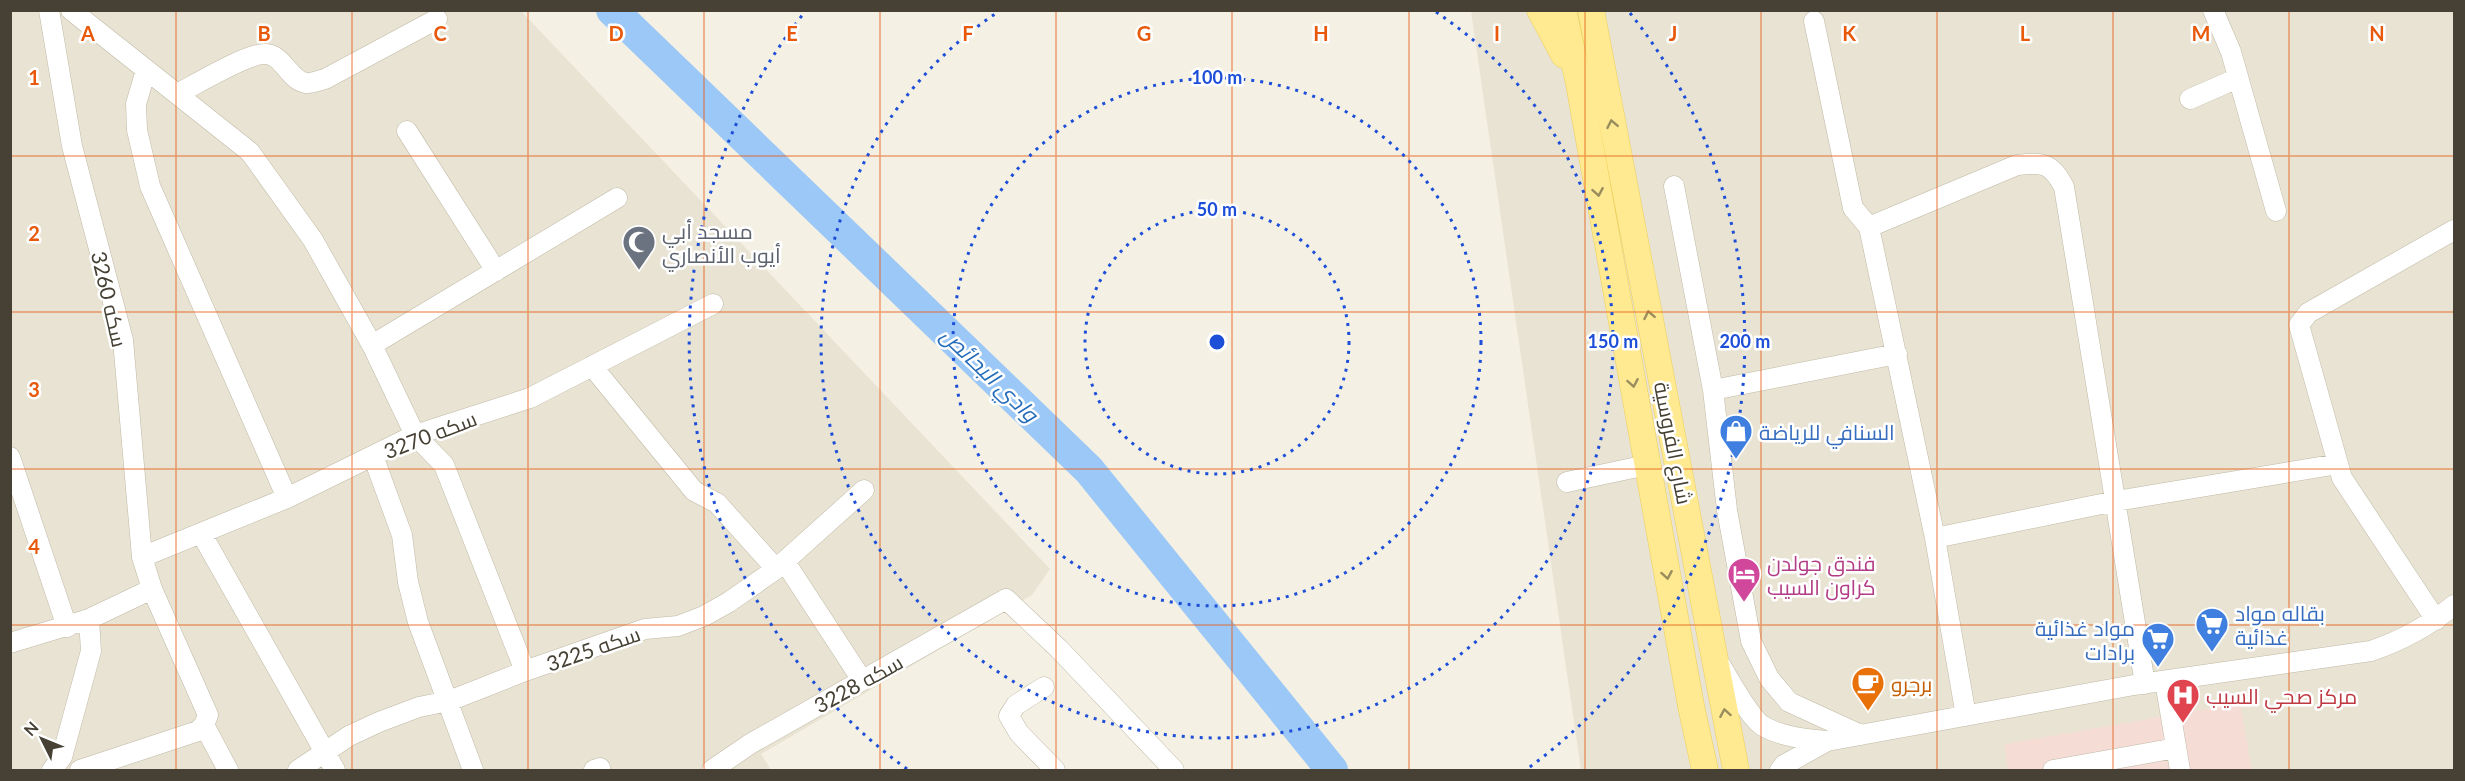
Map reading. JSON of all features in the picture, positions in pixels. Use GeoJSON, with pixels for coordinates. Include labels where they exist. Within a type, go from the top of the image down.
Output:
{"type":"FeatureCollection","features":[{"type":"Feature","properties":{"kind":"main road"},"geometry":{"type":"LineString","coordinates":[[1540,10],[1579,84]]}},
{"type":"Feature","properties":{"kind":"main road","name":"شارع الفروسية"},"geometry":{"type":"LineString","coordinates":[[1563,10],[1579,84],[1691,706],[1705,771]]}},
{"type":"Feature","properties":{"kind":"main road","name":"شارع الفروسية"},"geometry":{"type":"LineString","coordinates":[[1591,10],[1736,771]]}},
{"type":"Feature","properties":{"kind":"street","name":"سكه 3260"},"geometry":{"type":"LineString","coordinates":[[49,10],[72,146],[123,340],[142,557],[152,590],[208,715],[204,725],[228,771]]}},
{"type":"Feature","properties":{"kind":"street"},"geometry":{"type":"LineString","coordinates":[[71,10],[250,152],[313,240],[372,345],[415,435],[444,465],[525,671]]}},
{"type":"Feature","properties":{"kind":"street"},"geometry":{"type":"LineString","coordinates":[[2213,10],[2231,52],[2276,211]]}},
{"type":"Feature","properties":{"kind":"street"},"geometry":{"type":"LineString","coordinates":[[177,94],[247,58],[265,53],[277,57],[295,78],[307,83],[325,79],[437,19]]}},
{"type":"Feature","properties":{"kind":"street"},"geometry":{"type":"LineString","coordinates":[[1814,21],[1853,208],[1869,227],[1897,354],[1935,538],[1966,716]]}},
{"type":"Feature","properties":{"kind":"street"},"geometry":{"type":"LineString","coordinates":[[146,70],[136,104],[136,130],[150,186],[287,498]]}},
{"type":"Feature","properties":{"kind":"street"},"geometry":{"type":"LineString","coordinates":[[2190,99],[2238,78]]}},
{"type":"Feature","properties":{"kind":"street"},"geometry":{"type":"LineString","coordinates":[[407,130],[495,271]]}},
{"type":"Feature","properties":{"kind":"street"},"geometry":{"type":"LineString","coordinates":[[1869,227],[2017,165],[2038,163],[2054,169],[2064,187],[2145,684]]}},
{"type":"Feature","properties":{"kind":"street"},"geometry":{"type":"LineString","coordinates":[[1674,186],[1713,390],[1727,510],[1751,641],[1769,678],[1789,702],[1861,735]]}},
{"type":"Feature","properties":{"kind":"street"},"geometry":{"type":"LineString","coordinates":[[372,345],[617,198]]}},
{"type":"Feature","properties":{"kind":"street"},"geometry":{"type":"LineString","coordinates":[[2436,620],[2342,478],[2300,331],[2302,319],[2318,308],[2454,230]]}},
{"type":"Feature","properties":{"kind":"street","name":"سكه 3270"},"geometry":{"type":"LineString","coordinates":[[142,557],[287,498],[415,435],[530,398],[713,304]]}},
{"type":"Feature","properties":{"kind":"street"},"geometry":{"type":"LineString","coordinates":[[1713,390],[1897,354]]}},
{"type":"Feature","properties":{"kind":"street"},"geometry":{"type":"LineString","coordinates":[[592,366],[694,491],[717,503],[780,565],[862,680]]}},
{"type":"Feature","properties":{"kind":"street"},"geometry":{"type":"LineString","coordinates":[[373,456],[402,535],[408,582],[418,622],[473,771]]}},
{"type":"Feature","properties":{"kind":"street"},"geometry":{"type":"LineString","coordinates":[[10,457],[67,627]]}},
{"type":"Feature","properties":{"kind":"street"},"geometry":{"type":"LineString","coordinates":[[1935,538],[2116,501],[2338,464]]}},
{"type":"Feature","properties":{"kind":"street"},"geometry":{"type":"LineString","coordinates":[[1567,482],[1647,465]]}},
{"type":"Feature","properties":{"kind":"street","name":"سكه 3225"},"geometry":{"type":"LineString","coordinates":[[298,771],[325,752],[379,722],[419,707],[449,701],[525,671],[645,629],[678,626],[704,616],[729,602],[780,565],[864,490]]}},
{"type":"Feature","properties":{"kind":"street"},"geometry":{"type":"LineString","coordinates":[[201,533],[335,771]]}},
{"type":"Feature","properties":{"kind":"street"},"geometry":{"type":"LineString","coordinates":[[10,643],[89,619],[152,590]]}},
{"type":"Feature","properties":{"kind":"street","name":"سكه 3228"},"geometry":{"type":"LineString","coordinates":[[712,771],[750,744],[1006,599],[1059,649],[1174,771]]}},
{"type":"Feature","properties":{"kind":"street"},"geometry":{"type":"LineString","coordinates":[[1715,657],[1750,713],[1762,726],[1783,734],[1827,741],[2145,684],[2371,651],[2404,639],[2436,620],[2454,605]]}},
{"type":"Feature","properties":{"kind":"street"},"geometry":{"type":"LineString","coordinates":[[52,771],[62,757],[91,651],[89,619]]}},
{"type":"Feature","properties":{"kind":"street"},"geometry":{"type":"LineString","coordinates":[[2165,681],[2180,771]]}},
{"type":"Feature","properties":{"kind":"street"},"geometry":{"type":"LineString","coordinates":[[1044,687],[1016,705],[1009,716],[1019,733],[1055,771]]}},
{"type":"Feature","properties":{"kind":"street"},"geometry":{"type":"LineString","coordinates":[[80,771],[198,731],[204,725]]}},
{"type":"Feature","properties":{"kind":"street"},"geometry":{"type":"LineString","coordinates":[[1780,771],[1784,765],[1827,741]]}},
{"type":"Feature","properties":{"kind":"street"},"geometry":{"type":"LineString","coordinates":[[2053,771],[2176,748]]}},
{"type":"Feature","properties":{"kind":"shaded area"},"geometry":{"type":"Polygon","coordinates":[[[10,11],[521,11],[1050,569],[1032,595],[761,754],[771,770],[11,770],[10,11]]]}},
{"type":"Feature","properties":{"kind":"shaded area"},"geometry":{"type":"Polygon","coordinates":[[[1471,11],[2454,11],[2454,770],[1581,770],[1471,11]]]}},
{"type":"Feature","properties":{"kind":"shaded area","name":"مركز صحي السيب"},"geometry":{"type":"Polygon","coordinates":[[[2240,703],[2252,770],[2008,770],[2004,744],[2240,703]]]}},
{"type":"Feature","properties":{"kind":"waterway","name":"وادي البحائص"},"geometry":{"type":"LineString","coordinates":[[612,10],[1089,470],[1332,770]]}},
{"type":"Feature","properties":{"kind":"place","name":"مسجد أبي أيوب الأنصاري"},"geometry":{"type":"Point","coordinates":[639,271]}},
{"type":"Feature","properties":{"kind":"place","name":"السنافي للرياضة"},"geometry":{"type":"Point","coordinates":[1736,460]}},
{"type":"Feature","properties":{"kind":"place","name":"فندق جولدن كراون السيب"},"geometry":{"type":"Point","coordinates":[1744,603]}},
{"type":"Feature","properties":{"kind":"place","name":"بقاله مواد غذائية"},"geometry":{"type":"Point","coordinates":[2212,653]}},
{"type":"Feature","properties":{"kind":"place","name":"مواد غذائية برادات"},"geometry":{"type":"Point","coordinates":[2158,668]}},
{"type":"Feature","properties":{"kind":"place","name":"برجرو"},"geometry":{"type":"Point","coordinates":[1868,712]}},
{"type":"Feature","properties":{"kind":"place","name":"مركز صحي السيب"},"geometry":{"type":"Point","coordinates":[2183,724]}}]}
